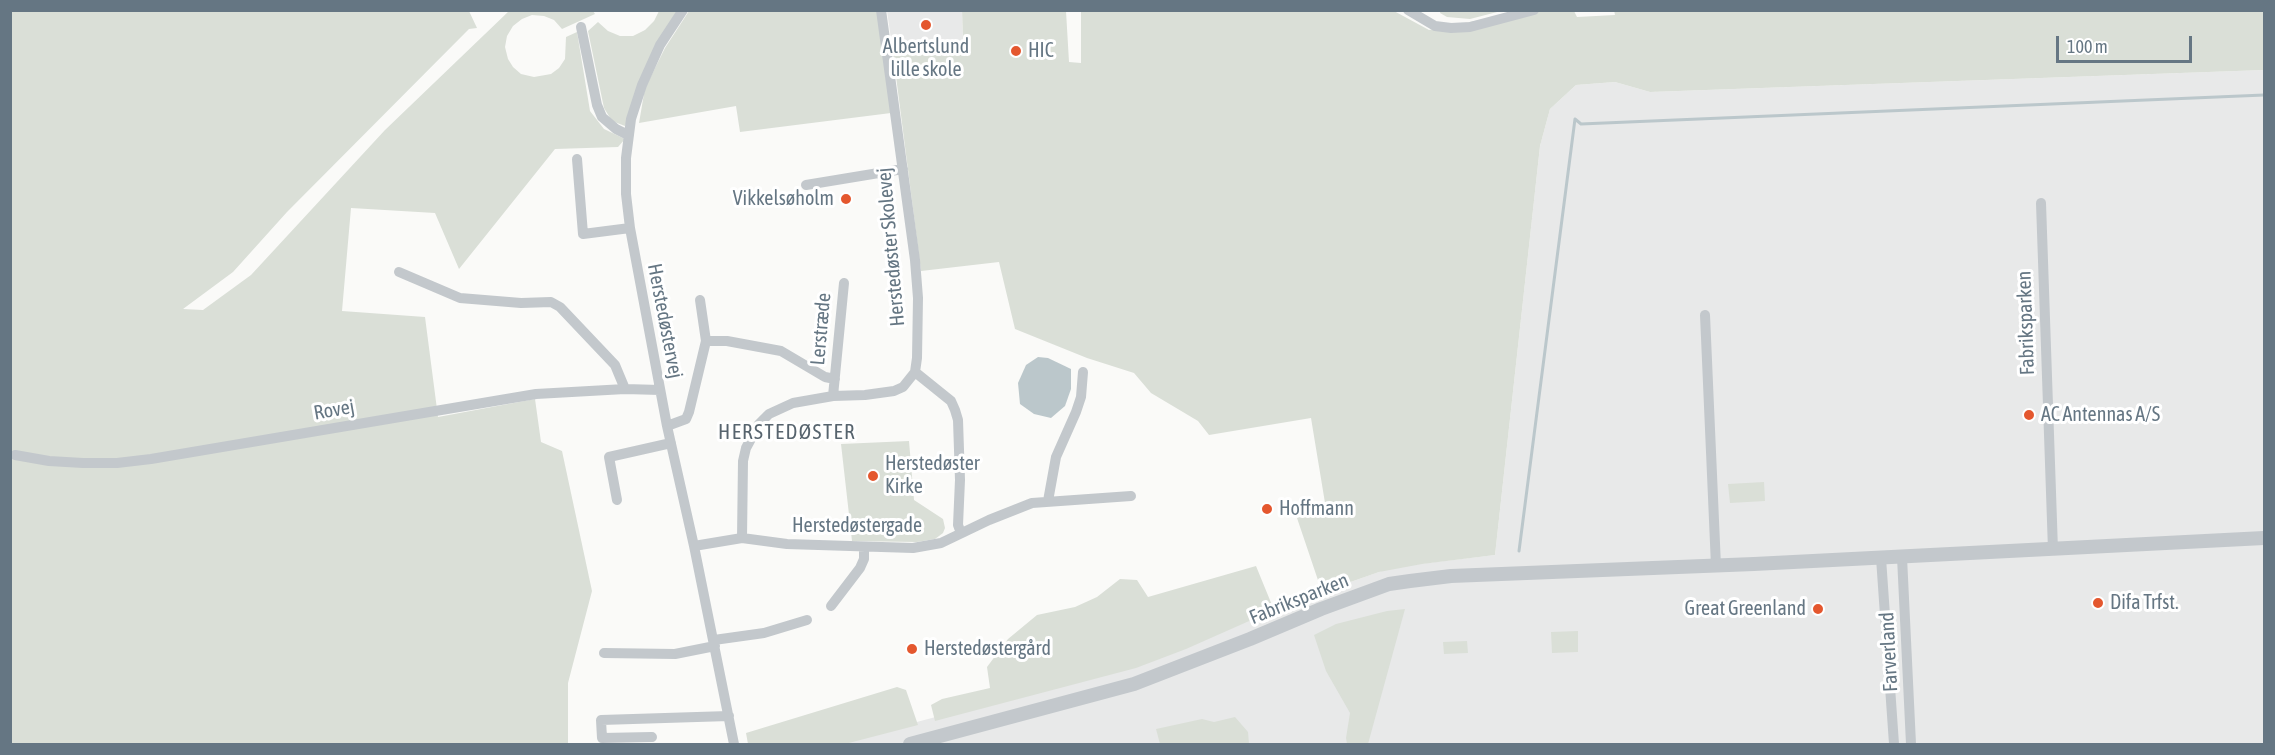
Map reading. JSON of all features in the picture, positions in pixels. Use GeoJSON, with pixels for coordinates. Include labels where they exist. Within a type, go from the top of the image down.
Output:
{"type":"FeatureCollection","features":[{"type":"Feature","properties":{"kind":"street","name":"Herstedøstervej"},"geometry":{"type":"LineString","coordinates":[[683,10],[660,45],[642,85],[628,135],[626,194],[630,228],[667,426],[734,744]]}},
{"type":"Feature","properties":{"kind":"street","name":"Herstedøster Skolevej"},"geometry":{"type":"LineString","coordinates":[[881,10],[918,298],[915,372]]}},
{"type":"Feature","properties":{"kind":"street"},"geometry":{"type":"LineString","coordinates":[[1408,10],[1435,26],[1451,28],[1470,27],[1534,10]]}},
{"type":"Feature","properties":{"kind":"street"},"geometry":{"type":"LineString","coordinates":[[580,27],[597,105],[602,117],[616,129],[628,135]]}},
{"type":"Feature","properties":{"kind":"street"},"geometry":{"type":"LineString","coordinates":[[577,159],[583,234],[630,228]]}},
{"type":"Feature","properties":{"kind":"street"},"geometry":{"type":"LineString","coordinates":[[806,185],[903,169]]}},
{"type":"Feature","properties":{"kind":"street","name":"Fabriksparken"},"geometry":{"type":"LineString","coordinates":[[2041,202],[2053,550]]}},
{"type":"Feature","properties":{"kind":"street"},"geometry":{"type":"LineString","coordinates":[[399,272],[460,298],[521,303],[551,302],[560,306],[615,364],[625,389]]}},
{"type":"Feature","properties":{"kind":"street","name":"Lerstræde"},"geometry":{"type":"LineString","coordinates":[[833,396],[844,283]]}},
{"type":"Feature","properties":{"kind":"street"},"geometry":{"type":"LineString","coordinates":[[667,426],[686,419],[689,412],[706,341],[700,300]]}},
{"type":"Feature","properties":{"kind":"street"},"geometry":{"type":"LineString","coordinates":[[1705,315],[1716,566]]}},
{"type":"Feature","properties":{"kind":"street","name":"Lerstræde"},"geometry":{"type":"LineString","coordinates":[[706,341],[727,341],[781,351],[825,377],[835,379]]}},
{"type":"Feature","properties":{"kind":"street"},"geometry":{"type":"LineString","coordinates":[[742,538],[743,461],[751,435],[759,424],[780,407],[793,403],[833,396],[894,391],[903,387],[915,372],[951,401],[956,410],[960,480],[957,525],[961,533]]}},
{"type":"Feature","properties":{"kind":"street"},"geometry":{"type":"LineString","coordinates":[[1048,501],[1056,457],[1076,412],[1083,372]]}},
{"type":"Feature","properties":{"kind":"street","name":"Rovej"},"geometry":{"type":"LineString","coordinates":[[15,454],[49,461],[83,464],[151,459],[536,394],[625,389],[660,390]]}},
{"type":"Feature","properties":{"kind":"street"},"geometry":{"type":"LineString","coordinates":[[617,500],[609,457],[671,443]]}},
{"type":"Feature","properties":{"kind":"street","name":"Herstedøstergade"},"geometry":{"type":"LineString","coordinates":[[694,546],[742,538],[788,544],[913,548],[941,543],[1014,509],[1048,501],[1131,496]]}},
{"type":"Feature","properties":{"kind":"street","name":"Fabriksparken"},"geometry":{"type":"LineString","coordinates":[[910,744],[1134,684],[1389,584],[1451,576],[1716,566],[2265,538]]}},
{"type":"Feature","properties":{"kind":"street"},"geometry":{"type":"LineString","coordinates":[[831,606],[860,568],[864,559],[864,548]]}},
{"type":"Feature","properties":{"kind":"street","name":"Farverland"},"geometry":{"type":"LineString","coordinates":[[1902,557],[1911,744]]}},
{"type":"Feature","properties":{"kind":"street","name":"Farverland"},"geometry":{"type":"LineString","coordinates":[[1881,558],[1894,744]]}},
{"type":"Feature","properties":{"kind":"street"},"geometry":{"type":"LineString","coordinates":[[604,653],[675,654],[764,633],[807,620]]}},
{"type":"Feature","properties":{"kind":"street"},"geometry":{"type":"LineString","coordinates":[[1891,705],[1909,704]]}},
{"type":"Feature","properties":{"kind":"street"},"geometry":{"type":"LineString","coordinates":[[652,718],[652,741],[602,738],[601,720],[652,718],[729,716]]}},
{"type":"Feature","properties":{"kind":"shaded area"},"geometry":{"type":"Polygon","coordinates":[[[962,10],[1066,11],[1069,62],[1081,63],[1081,10],[1394,11],[1429,30],[1530,10],[1574,11],[1577,17],[1615,15],[1614,10],[2264,11],[2264,70],[1650,92],[1615,82],[1576,85],[1550,109],[1540,146],[1495,555],[1379,572],[1322,592],[1297,518],[1326,509],[1311,418],[1209,435],[1198,421],[1151,393],[1134,373],[1087,358],[1015,329],[999,262],[921,271],[893,53],[963,40],[962,10]]]}},
{"type":"Feature","properties":{"kind":"shaded area"},"geometry":{"type":"Polygon","coordinates":[[[1441,10],[1501,11],[1470,19],[1447,17],[1440,13],[1441,10]]]}},
{"type":"Feature","properties":{"kind":"shaded area"},"geometry":{"type":"Polygon","coordinates":[[[10,11],[469,11],[477,28],[469,29],[287,212],[233,272],[183,309],[203,310],[251,275],[385,130],[509,11],[593,11],[595,14],[562,29],[554,20],[544,16],[532,15],[522,19],[513,26],[507,36],[505,47],[508,59],[521,74],[534,77],[551,74],[565,59],[566,37],[577,32],[590,111],[604,129],[625,139],[618,147],[555,149],[459,269],[435,213],[351,208],[342,311],[425,317],[438,417],[535,399],[541,442],[562,451],[592,591],[568,683],[568,744],[11,744],[10,11]]]}},
{"type":"Feature","properties":{"kind":"shaded area"},"geometry":{"type":"Polygon","coordinates":[[[659,11],[679,11],[625,126],[612,121],[604,108],[588,31],[598,22],[608,31],[620,36],[633,36],[645,30],[654,21],[659,11]]]}},
{"type":"Feature","properties":{"kind":"shaded area"},"geometry":{"type":"Polygon","coordinates":[[[689,11],[877,11],[891,113],[740,132],[736,106],[639,123],[645,88],[665,48],[689,11]]]}},
{"type":"Feature","properties":{"kind":"shaded area","name":"Albertslund lille skole"},"geometry":{"type":"Polygon","coordinates":[[[887,11],[962,11],[963,40],[893,53],[887,11]]]}},
{"type":"Feature","properties":{"kind":"shaded area"},"geometry":{"type":"Polygon","coordinates":[[[2264,70],[2264,744],[834,744],[1135,664],[1393,567],[1495,555],[1540,146],[1550,109],[1576,85],[1615,82],[1650,92],[2264,70]]]}},
{"type":"Feature","properties":{"kind":"shaded area"},"geometry":{"type":"Polygon","coordinates":[[[1038,357],[1048,358],[1071,369],[1071,389],[1065,406],[1051,418],[1034,414],[1020,404],[1018,383],[1026,365],[1038,357]]]}},
{"type":"Feature","properties":{"kind":"shaded area"},"geometry":{"type":"Polygon","coordinates":[[[909,441],[914,500],[943,519],[945,528],[943,533],[935,539],[917,542],[852,541],[841,444],[909,441]]]}},
{"type":"Feature","properties":{"kind":"shaded area"},"geometry":{"type":"Polygon","coordinates":[[[1764,482],[1765,501],[1730,503],[1728,484],[1764,482]]]}},
{"type":"Feature","properties":{"kind":"shaded area"},"geometry":{"type":"Polygon","coordinates":[[[1256,566],[1274,610],[1186,649],[1136,668],[935,721],[931,705],[942,699],[990,688],[987,667],[1008,639],[1037,615],[1075,607],[1097,597],[1120,579],[1137,580],[1148,597],[1256,566]]]}},
{"type":"Feature","properties":{"kind":"shaded area"},"geometry":{"type":"Polygon","coordinates":[[[1405,609],[1368,744],[1347,744],[1350,713],[1326,671],[1314,635],[1336,624],[1387,611],[1405,609]]]}},
{"type":"Feature","properties":{"kind":"shaded area"},"geometry":{"type":"Polygon","coordinates":[[[1578,631],[1578,652],[1552,653],[1551,632],[1578,631]]]}},
{"type":"Feature","properties":{"kind":"shaded area"},"geometry":{"type":"Polygon","coordinates":[[[1467,641],[1468,653],[1444,654],[1443,642],[1467,641]]]}},
{"type":"Feature","properties":{"kind":"shaded area"},"geometry":{"type":"Polygon","coordinates":[[[897,687],[906,690],[918,725],[845,744],[748,744],[746,733],[897,687]]]}},
{"type":"Feature","properties":{"kind":"shaded area"},"geometry":{"type":"Polygon","coordinates":[[[1235,717],[1248,732],[1249,744],[1160,744],[1156,729],[1202,719],[1214,722],[1235,717]]]}},
{"type":"Feature","properties":{"kind":"waterway"},"geometry":{"type":"LineString","coordinates":[[1519,551],[1575,119],[1581,124],[2264,95]]}},
{"type":"Feature","properties":{"kind":"place","name":"Albertslund lille skole"},"geometry":{"type":"Point","coordinates":[926,25]}},
{"type":"Feature","properties":{"kind":"place","name":"HIC"},"geometry":{"type":"Point","coordinates":[1016,51]}},
{"type":"Feature","properties":{"kind":"place","name":"Vikkelsøholm"},"geometry":{"type":"Point","coordinates":[846,199]}},
{"type":"Feature","properties":{"kind":"place","name":"AC Antennas A/S"},"geometry":{"type":"Point","coordinates":[2029,415]}},
{"type":"Feature","properties":{"kind":"place","name":"Herstedøster Kirke"},"geometry":{"type":"Point","coordinates":[873,476]}},
{"type":"Feature","properties":{"kind":"place","name":"Hoffmann"},"geometry":{"type":"Point","coordinates":[1267,509]}},
{"type":"Feature","properties":{"kind":"place","name":"Difa Trfst."},"geometry":{"type":"Point","coordinates":[2098,603]}},
{"type":"Feature","properties":{"kind":"place","name":"Great Greenland"},"geometry":{"type":"Point","coordinates":[1818,609]}},
{"type":"Feature","properties":{"kind":"place","name":"Herstedøstergård"},"geometry":{"type":"Point","coordinates":[912,649]}},
{"type":"Feature","properties":{"kind":"district","name":"HERSTEDØSTER"},"geometry":{"type":"Point","coordinates":[787,432]}}]}
